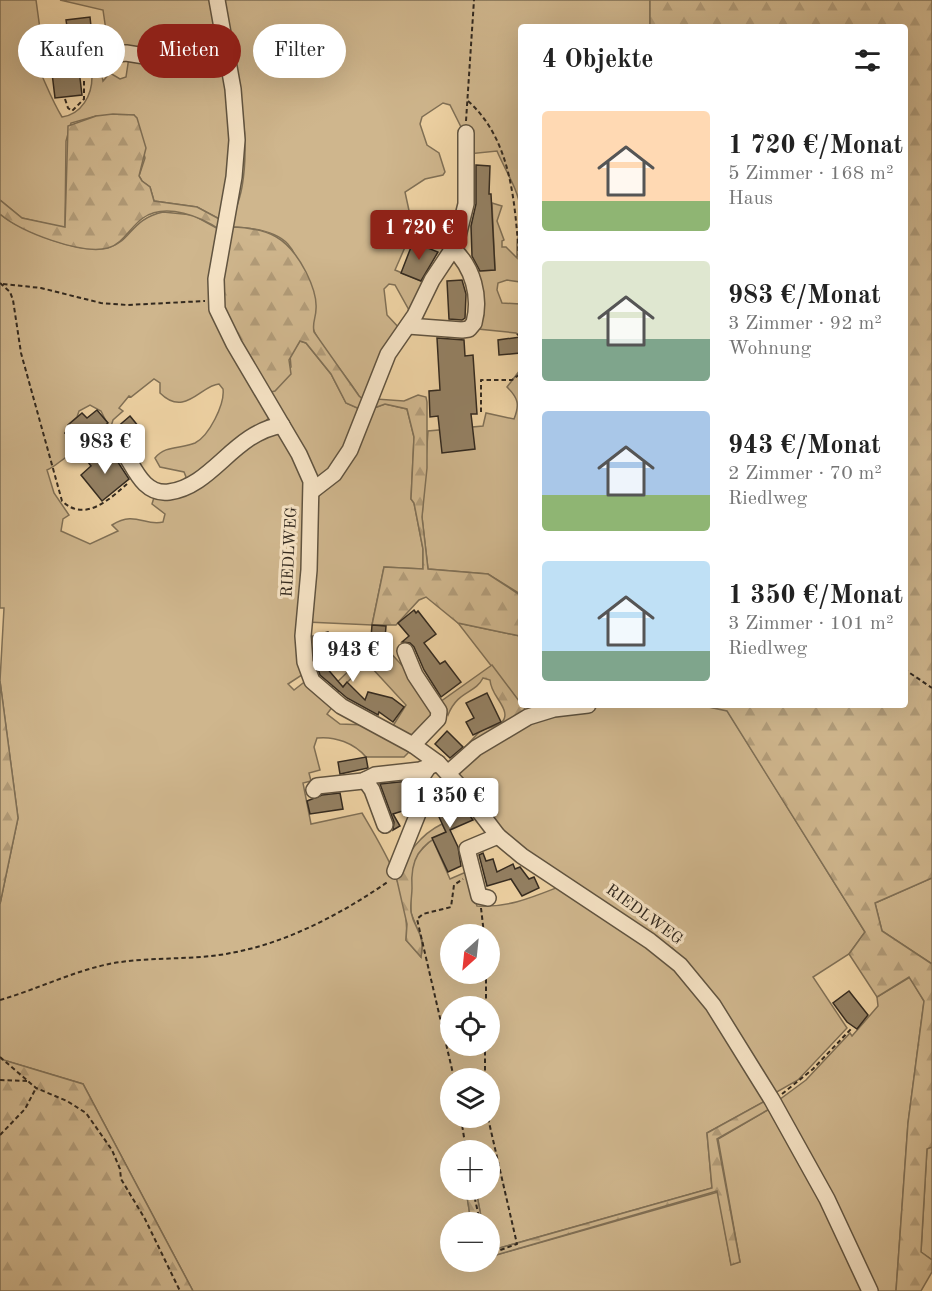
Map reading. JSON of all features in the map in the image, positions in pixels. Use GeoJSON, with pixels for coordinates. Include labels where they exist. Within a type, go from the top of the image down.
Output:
{"type":"FeatureCollection","features":[{"type":"Feature","properties":{"kind":"street","name":"RIEDLWEG"},"geometry":{"type":"LineString","coordinates":[[217,0],[222,24]]}},
{"type":"Feature","properties":{"kind":"street","name":"RIEDLWEG"},"geometry":{"type":"LineString","coordinates":[[230,78],[236,118],[236,155],[216,279],[216,301],[220,317],[234,344],[307,471],[312,491],[303,636],[308,672],[329,699],[414,745],[498,836],[522,856],[650,941],[680,965],[713,1005],[772,1100],[827,1199],[870,1291]]}},
{"type":"Feature","properties":{"kind":"street"},"geometry":{"type":"LineString","coordinates":[[312,491],[334,474],[346,456],[388,354],[408,326],[432,280],[453,249],[462,227],[466,204],[466,133]]}},
{"type":"Feature","properties":{"kind":"street"},"geometry":{"type":"LineString","coordinates":[[408,326],[462,330],[469,329],[474,323],[473,279],[465,261],[453,249]]}},
{"type":"Feature","properties":{"kind":"street"},"geometry":{"type":"LineString","coordinates":[[92,446],[103,439],[112,440],[131,462],[137,476],[148,488],[154,491],[170,492],[185,487],[210,471],[259,430],[282,425]]}},
{"type":"Feature","properties":{"kind":"street"},"geometry":{"type":"LineString","coordinates":[[405,651],[411,668],[440,711],[438,719],[414,745]]}},
{"type":"Feature","properties":{"kind":"street"},"geometry":{"type":"LineString","coordinates":[[395,871],[419,811],[421,801],[419,781],[437,768],[528,717],[562,708]]}},
{"type":"Feature","properties":{"kind":"street"},"geometry":{"type":"LineString","coordinates":[[314,790],[317,786],[330,783],[365,780],[375,774],[437,768]]}},
{"type":"Feature","properties":{"kind":"street"},"geometry":{"type":"LineString","coordinates":[[365,780],[372,790],[385,825]]}},
{"type":"Feature","properties":{"kind":"street"},"geometry":{"type":"LineString","coordinates":[[484,897],[473,874],[468,847],[498,836]]}},
{"type":"Feature","properties":{"kind":"path"},"geometry":{"type":"LineString","coordinates":[[466,133],[474,0]]}},
{"type":"Feature","properties":{"kind":"path"},"geometry":{"type":"LineString","coordinates":[[65,99],[72,111],[84,99],[86,78]]}},
{"type":"Feature","properties":{"kind":"path"},"geometry":{"type":"LineString","coordinates":[[468,101],[491,126],[513,189],[518,230]]}},
{"type":"Feature","properties":{"kind":"path"},"geometry":{"type":"LineString","coordinates":[[0,283],[41,288],[101,303],[127,305],[216,301]]}},
{"type":"Feature","properties":{"kind":"path"},"geometry":{"type":"LineString","coordinates":[[0,283],[10,292],[13,300],[21,353],[62,501],[75,509],[94,508],[104,504],[137,476]]}},
{"type":"Feature","properties":{"kind":"path"},"geometry":{"type":"LineString","coordinates":[[481,412],[481,380],[512,380],[518,376]]}},
{"type":"Feature","properties":{"kind":"path"},"geometry":{"type":"LineString","coordinates":[[908,672],[932,687]]}},
{"type":"Feature","properties":{"kind":"path"},"geometry":{"type":"LineString","coordinates":[[0,1000],[106,965],[148,958],[231,953],[263,945],[306,928],[388,882],[395,871]]}},
{"type":"Feature","properties":{"kind":"path"},"geometry":{"type":"LineString","coordinates":[[452,1068],[417,919],[423,914],[452,907],[454,885],[473,874]]}},
{"type":"Feature","properties":{"kind":"path"},"geometry":{"type":"LineString","coordinates":[[484,897],[484,924]]}},
{"type":"Feature","properties":{"kind":"path"},"geometry":{"type":"LineString","coordinates":[[772,1100],[806,1076],[851,1029]]}},
{"type":"Feature","properties":{"kind":"path"},"geometry":{"type":"LineString","coordinates":[[0,1057],[36,1088],[67,1101],[91,1119],[112,1150],[128,1193],[145,1219],[180,1291]]}},
{"type":"Feature","properties":{"kind":"path"},"geometry":{"type":"LineString","coordinates":[[0,1080],[30,1082]]}},
{"type":"Feature","properties":{"kind":"path"},"geometry":{"type":"LineString","coordinates":[[0,1135],[25,1109],[36,1088]]}},
{"type":"Feature","properties":{"kind":"path"},"geometry":{"type":"LineString","coordinates":[[490,1128],[517,1244],[500,1250]]}},
{"type":"Feature","properties":{"kind":"green space"},"geometry":{"type":"Polygon","coordinates":[[[0,0],[36,0],[39,24],[18,24],[18,78],[43,78],[62,117],[75,112],[84,103],[88,97],[92,78],[102,78],[103,81],[106,78],[125,78],[129,57],[137,57],[137,78],[225,78],[233,108],[223,221],[197,207],[154,201],[150,187],[139,176],[145,158],[134,115],[96,116],[71,123],[66,141],[65,228],[22,218],[0,200],[0,0]]]}},
{"type":"Feature","properties":{"kind":"green space"},"geometry":{"type":"Polygon","coordinates":[[[60,0],[210,0],[214,24],[137,24],[137,54],[125,53],[125,24],[105,24],[103,10],[60,0]]]}},
{"type":"Feature","properties":{"kind":"green space"},"geometry":{"type":"Polygon","coordinates":[[[220,0],[650,0],[650,24],[518,24],[518,198],[497,151],[468,154],[464,133],[450,105],[443,103],[422,117],[420,124],[427,145],[439,153],[445,172],[443,175],[425,179],[405,192],[413,229],[395,270],[426,283],[409,310],[395,285],[389,284],[384,289],[387,315],[401,330],[366,402],[359,396],[314,331],[296,258],[289,246],[277,236],[258,230],[230,227],[242,187],[245,164],[237,78],[241,78],[241,24],[225,24],[220,0]]]}},
{"type":"Feature","properties":{"kind":"green space"},"geometry":{"type":"Polygon","coordinates":[[[650,0],[932,0],[932,878],[875,903],[882,931],[932,964],[932,1147],[927,1149],[921,1252],[932,1260],[932,1272],[921,1291],[896,1291],[908,1123],[924,1001],[909,977],[877,997],[849,954],[865,932],[727,711],[713,708],[908,708],[908,24],[650,24],[650,0]]]}},
{"type":"Feature","properties":{"kind":"green space"},"geometry":{"type":"Polygon","coordinates":[[[134,115],[137,118],[146,148],[139,176],[150,187],[154,201],[197,207],[223,221],[222,231],[184,213],[162,211],[143,218],[113,246],[96,249],[68,245],[36,235],[0,214],[0,200],[22,218],[65,227],[68,126],[96,116],[134,115]]]}},
{"type":"Feature","properties":{"kind":"green space"},"geometry":{"type":"Polygon","coordinates":[[[492,203],[502,206],[497,221],[504,240],[502,247],[506,247],[517,258],[518,239],[518,282],[507,280],[498,283],[497,290],[502,303],[518,304],[518,335],[478,329],[475,271],[495,270],[492,203]]]}},
{"type":"Feature","properties":{"kind":"green space"},"geometry":{"type":"Polygon","coordinates":[[[163,212],[193,215],[222,231],[213,289],[217,318],[266,404],[269,418],[206,469],[180,485],[186,477],[184,472],[160,467],[155,458],[168,449],[195,443],[206,434],[221,403],[223,389],[219,384],[185,401],[177,402],[169,400],[160,393],[160,383],[154,379],[131,397],[129,396],[119,408],[123,411],[113,420],[109,433],[103,427],[107,423],[101,411],[90,405],[79,411],[77,417],[69,424],[71,428],[65,433],[78,452],[69,455],[47,470],[54,493],[69,515],[63,519],[61,531],[90,544],[118,531],[112,525],[120,521],[133,519],[163,522],[165,514],[152,504],[155,494],[173,494],[190,488],[206,478],[249,440],[263,433],[276,432],[282,435],[293,448],[302,469],[306,488],[309,531],[300,643],[305,673],[288,684],[294,690],[307,680],[333,706],[327,714],[340,724],[366,725],[412,749],[404,757],[366,757],[356,748],[344,742],[331,738],[317,738],[314,747],[320,770],[309,773],[311,781],[303,783],[311,824],[362,813],[387,858],[400,889],[406,923],[406,940],[421,957],[423,943],[411,913],[410,871],[416,856],[432,838],[450,879],[466,872],[477,906],[510,903],[561,886],[633,931],[682,972],[716,1014],[767,1100],[707,1133],[712,1188],[500,1248],[500,1212],[480,1212],[478,1200],[500,1200],[500,1140],[440,1140],[440,1200],[468,1200],[469,1212],[440,1212],[440,1272],[500,1272],[500,1254],[718,1192],[731,1264],[740,1262],[718,1139],[771,1108],[837,1226],[866,1291],[193,1291],[83,1084],[0,1059],[0,904],[18,818],[0,681],[4,608],[0,608],[0,214],[22,228],[53,240],[69,245],[99,249],[110,247],[123,240],[144,219],[163,212]]]}},
{"type":"Feature","properties":{"kind":"green space"},"geometry":{"type":"Polygon","coordinates":[[[231,227],[267,232],[292,250],[308,276],[315,295],[314,332],[359,396],[366,402],[362,410],[346,403],[331,374],[306,343],[300,341],[289,360],[291,374],[275,391],[267,393],[219,308],[231,227]]]}},
{"type":"Feature","properties":{"kind":"green space"},"geometry":{"type":"Polygon","coordinates":[[[300,341],[306,343],[331,374],[346,403],[362,410],[346,451],[318,480],[267,393],[291,367],[290,355],[300,341]]]}},
{"type":"Feature","properties":{"kind":"green space"},"geometry":{"type":"Polygon","coordinates":[[[518,373],[518,593],[488,574],[428,569],[422,517],[428,431],[483,426],[486,413],[514,419],[517,401],[507,387],[518,373]]]}},
{"type":"Feature","properties":{"kind":"green space"},"geometry":{"type":"Polygon","coordinates":[[[418,395],[426,397],[427,402],[427,468],[422,517],[428,569],[488,574],[518,594],[518,636],[458,623],[426,597],[419,600],[396,625],[372,625],[384,567],[423,569],[423,549],[414,503],[411,499],[414,437],[407,409],[385,404],[374,408],[376,399],[404,401],[418,395]]]}},
{"type":"Feature","properties":{"kind":"green space"},"geometry":{"type":"Polygon","coordinates":[[[385,404],[407,409],[414,437],[411,499],[414,503],[423,549],[423,569],[384,567],[372,625],[307,622],[316,498],[374,408],[385,404]]]}},
{"type":"Feature","properties":{"kind":"green space"},"geometry":{"type":"Polygon","coordinates":[[[458,623],[518,636],[518,700],[458,623]]]}},
{"type":"Feature","properties":{"kind":"green space"},"geometry":{"type":"Polygon","coordinates":[[[388,650],[407,671],[435,710],[415,739],[391,729],[406,705],[371,667],[388,650]]]}},
{"type":"Feature","properties":{"kind":"green space"},"geometry":{"type":"Polygon","coordinates":[[[360,660],[364,662],[363,666],[336,694],[328,693],[318,678],[330,689],[360,660]]]}},
{"type":"Feature","properties":{"kind":"green space"},"geometry":{"type":"Polygon","coordinates":[[[492,665],[518,700],[518,708],[524,708],[528,713],[464,748],[480,731],[504,720],[504,710],[492,689],[490,680],[483,678],[476,687],[457,701],[448,715],[440,702],[492,665]]]}},
{"type":"Feature","properties":{"kind":"green space"},"geometry":{"type":"Polygon","coordinates":[[[0,681],[18,818],[0,904],[0,681]]]}},
{"type":"Feature","properties":{"kind":"green space"},"geometry":{"type":"Polygon","coordinates":[[[582,708],[716,708],[727,710],[865,932],[849,954],[813,977],[847,1028],[798,1080],[775,1093],[685,961],[672,948],[662,946],[508,841],[453,773],[481,747],[534,718],[582,708]]]}},
{"type":"Feature","properties":{"kind":"green space"},"geometry":{"type":"Polygon","coordinates":[[[442,824],[446,832],[423,848],[418,854],[413,869],[411,912],[421,937],[421,957],[406,940],[407,924],[396,876],[421,839],[442,824]]]}},
{"type":"Feature","properties":{"kind":"green space"},"geometry":{"type":"Polygon","coordinates":[[[932,878],[932,964],[882,931],[875,903],[932,878]]]}},
{"type":"Feature","properties":{"kind":"green space"},"geometry":{"type":"Polygon","coordinates":[[[910,977],[924,1001],[908,1123],[896,1291],[873,1291],[779,1100],[806,1080],[850,1033],[852,1036],[878,1006],[877,997],[910,977]]]}},
{"type":"Feature","properties":{"kind":"green space"},"geometry":{"type":"Polygon","coordinates":[[[0,1059],[83,1084],[193,1291],[0,1291],[0,1059]]]}},
{"type":"Feature","properties":{"kind":"green space"},"geometry":{"type":"Polygon","coordinates":[[[767,1100],[771,1108],[717,1139],[740,1262],[731,1265],[717,1191],[500,1254],[500,1248],[712,1188],[707,1133],[767,1100]]]}},
{"type":"Feature","properties":{"kind":"green space"},"geometry":{"type":"Polygon","coordinates":[[[932,1147],[932,1260],[921,1252],[927,1148],[932,1147]]]}},
{"type":"Feature","properties":{"kind":"green space"},"geometry":{"type":"Polygon","coordinates":[[[468,1200],[478,1200],[480,1212],[469,1212],[468,1200]]]}},
{"type":"Feature","properties":{"kind":"building"},"geometry":{"type":"Polygon","coordinates":[[[90,17],[91,24],[67,24],[66,20],[90,17]]]}},
{"type":"Feature","properties":{"kind":"building"},"geometry":{"type":"Polygon","coordinates":[[[53,78],[80,78],[82,95],[55,98],[53,78]]]}},
{"type":"Feature","properties":{"kind":"building"},"geometry":{"type":"Polygon","coordinates":[[[476,165],[490,166],[489,194],[491,194],[495,270],[480,271],[472,256],[471,226],[476,204],[476,165]]]}},
{"type":"Feature","properties":{"kind":"building"},"geometry":{"type":"Polygon","coordinates":[[[413,242],[438,252],[421,281],[401,273],[413,242]]]}},
{"type":"Feature","properties":{"kind":"building"},"geometry":{"type":"Polygon","coordinates":[[[462,280],[466,294],[465,318],[462,320],[449,319],[447,281],[462,280]]]}},
{"type":"Feature","properties":{"kind":"building"},"geometry":{"type":"Polygon","coordinates":[[[518,337],[518,353],[499,355],[498,340],[518,337]]]}},
{"type":"Feature","properties":{"kind":"building"},"geometry":{"type":"Polygon","coordinates":[[[437,338],[464,340],[465,356],[473,355],[477,414],[471,414],[475,449],[442,453],[438,416],[430,417],[429,391],[440,390],[437,338]]]}},
{"type":"Feature","properties":{"kind":"building"},"geometry":{"type":"Polygon","coordinates":[[[97,410],[108,423],[83,442],[81,440],[75,445],[65,433],[71,428],[68,425],[82,413],[87,418],[97,410]]]}},
{"type":"Feature","properties":{"kind":"building"},"geometry":{"type":"Polygon","coordinates":[[[130,416],[143,432],[130,443],[115,429],[130,416]]]}},
{"type":"Feature","properties":{"kind":"building"},"geometry":{"type":"Polygon","coordinates":[[[105,449],[112,453],[129,479],[102,501],[81,475],[91,466],[88,462],[105,449]]]}},
{"type":"Feature","properties":{"kind":"building"},"geometry":{"type":"Polygon","coordinates":[[[414,610],[416,613],[418,611],[436,634],[424,643],[440,664],[445,661],[461,682],[441,697],[424,670],[414,647],[410,643],[402,642],[409,636],[398,623],[414,610]]]}},
{"type":"Feature","properties":{"kind":"building"},"geometry":{"type":"Polygon","coordinates":[[[372,625],[386,626],[385,639],[371,638],[372,625]]]}},
{"type":"Feature","properties":{"kind":"building"},"geometry":{"type":"Polygon","coordinates":[[[328,632],[335,654],[319,659],[343,687],[347,682],[365,700],[368,692],[392,698],[404,707],[393,722],[379,712],[378,715],[347,698],[320,675],[315,660],[313,636],[328,632]]]}},
{"type":"Feature","properties":{"kind":"building"},"geometry":{"type":"Polygon","coordinates":[[[487,693],[501,722],[473,735],[466,722],[474,718],[466,703],[487,693]]]}},
{"type":"Feature","properties":{"kind":"building"},"geometry":{"type":"Polygon","coordinates":[[[447,731],[463,747],[450,758],[435,744],[447,731]]]}},
{"type":"Feature","properties":{"kind":"building"},"geometry":{"type":"Polygon","coordinates":[[[366,757],[368,768],[340,774],[338,762],[366,757]]]}},
{"type":"Feature","properties":{"kind":"building"},"geometry":{"type":"Polygon","coordinates":[[[409,781],[409,809],[393,814],[400,826],[393,830],[394,822],[380,784],[409,781]]]}},
{"type":"Feature","properties":{"kind":"building"},"geometry":{"type":"Polygon","coordinates":[[[340,793],[343,809],[310,814],[307,801],[322,795],[340,793]]]}},
{"type":"Feature","properties":{"kind":"building"},"geometry":{"type":"Polygon","coordinates":[[[453,793],[473,820],[450,830],[458,847],[461,866],[448,872],[432,838],[446,832],[432,802],[453,793]]]}},
{"type":"Feature","properties":{"kind":"building"},"geometry":{"type":"Polygon","coordinates":[[[483,853],[486,861],[493,859],[497,872],[513,864],[515,869],[520,867],[529,879],[534,877],[539,888],[522,896],[511,879],[487,886],[479,855],[483,853]]]}},
{"type":"Feature","properties":{"kind":"building"},"geometry":{"type":"Polygon","coordinates":[[[849,991],[868,1015],[857,1029],[847,1022],[833,1003],[849,991]]]}}]}
